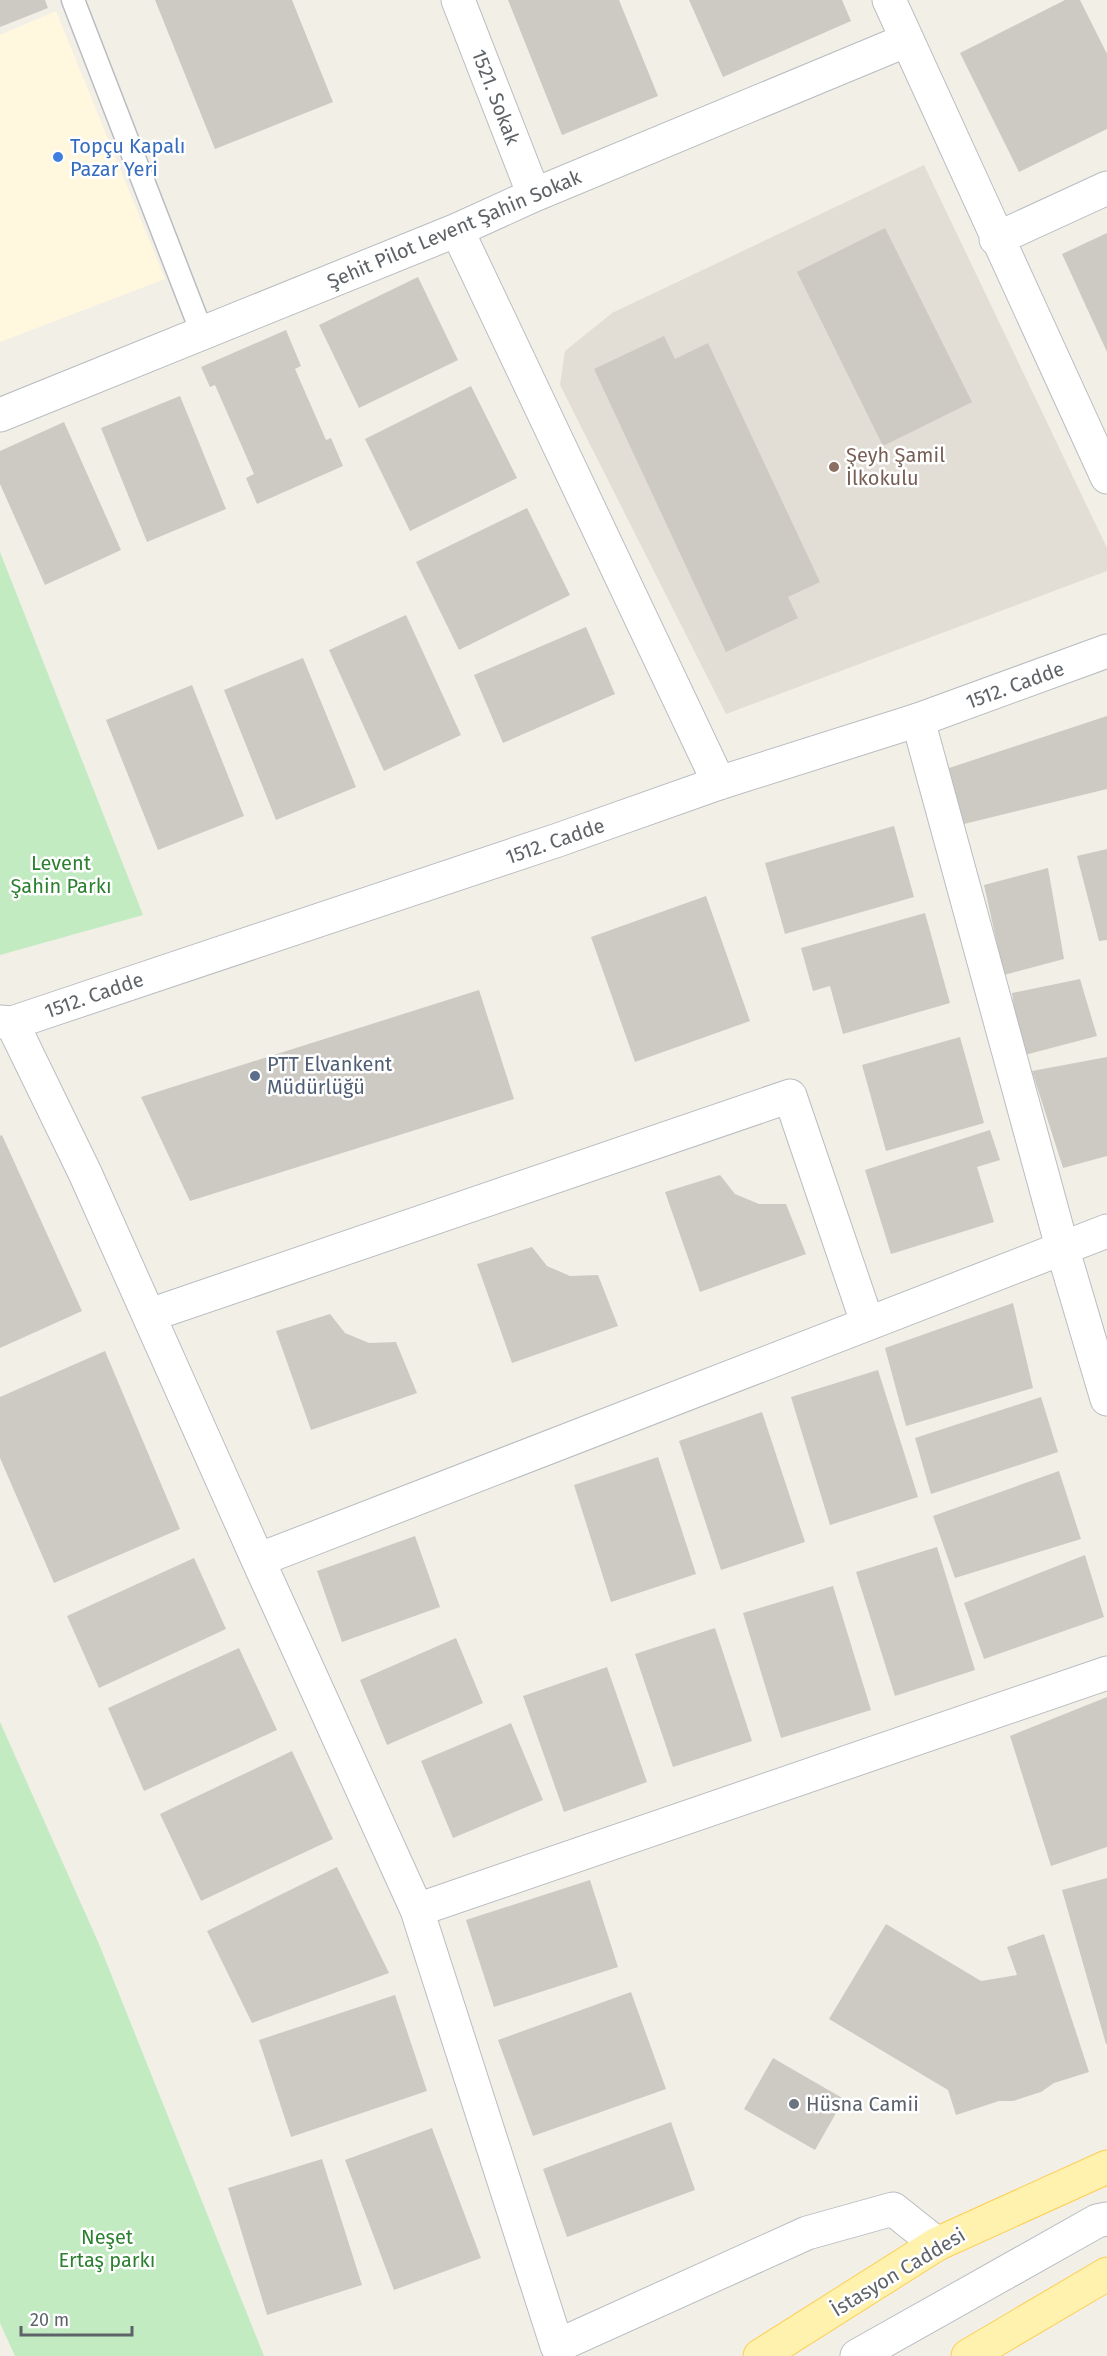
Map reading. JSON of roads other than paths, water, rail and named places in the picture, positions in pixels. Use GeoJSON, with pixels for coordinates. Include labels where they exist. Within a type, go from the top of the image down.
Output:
{"type":"FeatureCollection","features":[{"type":"Feature","properties":{"kind":"main road","name":"İstasyon Caddesi"},"geometry":{"type":"LineString","coordinates":[[760,2356],[936,2244],[1107,2167]]}},
{"type":"Feature","properties":{"kind":"main road"},"geometry":{"type":"LineString","coordinates":[[968,2356],[1107,2274]]}},
{"type":"Feature","properties":{"kind":"street","name":"1521. Sokak"},"geometry":{"type":"LineString","coordinates":[[458,0],[534,195]]}},
{"type":"Feature","properties":{"kind":"street"},"geometry":{"type":"LineString","coordinates":[[889,0],[996,239],[1107,477]]}},
{"type":"Feature","properties":{"kind":"street","name":"Şehit Pilot Levent Şahin Sokak"},"geometry":{"type":"LineString","coordinates":[[0,414],[456,230],[534,195],[907,40]]}},
{"type":"Feature","properties":{"kind":"street"},"geometry":{"type":"LineString","coordinates":[[996,239],[1107,188]]}},
{"type":"Feature","properties":{"kind":"street"},"geometry":{"type":"LineString","coordinates":[[456,230],[719,783]]}},
{"type":"Feature","properties":{"kind":"street","name":"1512. Cadde"},"geometry":{"type":"LineString","coordinates":[[6,1022],[546,844],[719,783],[918,720],[1107,651]]}},
{"type":"Feature","properties":{"kind":"street"},"geometry":{"type":"LineString","coordinates":[[918,720],[1062,1247],[1107,1399]]}},
{"type":"Feature","properties":{"kind":"street"},"geometry":{"type":"LineString","coordinates":[[6,1022],[86,1173],[417,1910],[557,2346],[807,2233],[892,2209],[936,2244]]}},
{"type":"Feature","properties":{"kind":"street"},"geometry":{"type":"LineString","coordinates":[[150,1315],[790,1096],[867,1322]]}},
{"type":"Feature","properties":{"kind":"street"},"geometry":{"type":"LineString","coordinates":[[258,1560],[867,1322],[1107,1231]]}},
{"type":"Feature","properties":{"kind":"street"},"geometry":{"type":"LineString","coordinates":[[417,1910],[1107,1673]]}},
{"type":"Feature","properties":{"kind":"street"},"geometry":{"type":"LineString","coordinates":[[857,2356],[1097,2221],[1107,2219]]}},
{"type":"Feature","properties":{"kind":"lane"},"geometry":{"type":"LineString","coordinates":[[73,0],[202,333]]}},
{"type":"Feature","properties":{"kind":"place","name":"Topçu Kapalı Pazar Yeri"},"geometry":{"type":"Point","coordinates":[58,157]}},
{"type":"Feature","properties":{"kind":"place","name":"Şeyh Şamil İlkokulu"},"geometry":{"type":"Point","coordinates":[834,467]}},
{"type":"Feature","properties":{"kind":"place","name":"PTT Elvankent Müdürlüğü"},"geometry":{"type":"Point","coordinates":[255,1076]}},
{"type":"Feature","properties":{"kind":"place","name":"Hüsna Camii"},"geometry":{"type":"Point","coordinates":[794,2104]}},
{"type":"Feature","properties":{"kind":"park label","name":"Levent Şahin Parkı"},"geometry":{"type":"Point","coordinates":[61,874]}},
{"type":"Feature","properties":{"kind":"park label","name":"Neşet Ertaş parkı"},"geometry":{"type":"Point","coordinates":[107,2248]}}]}
